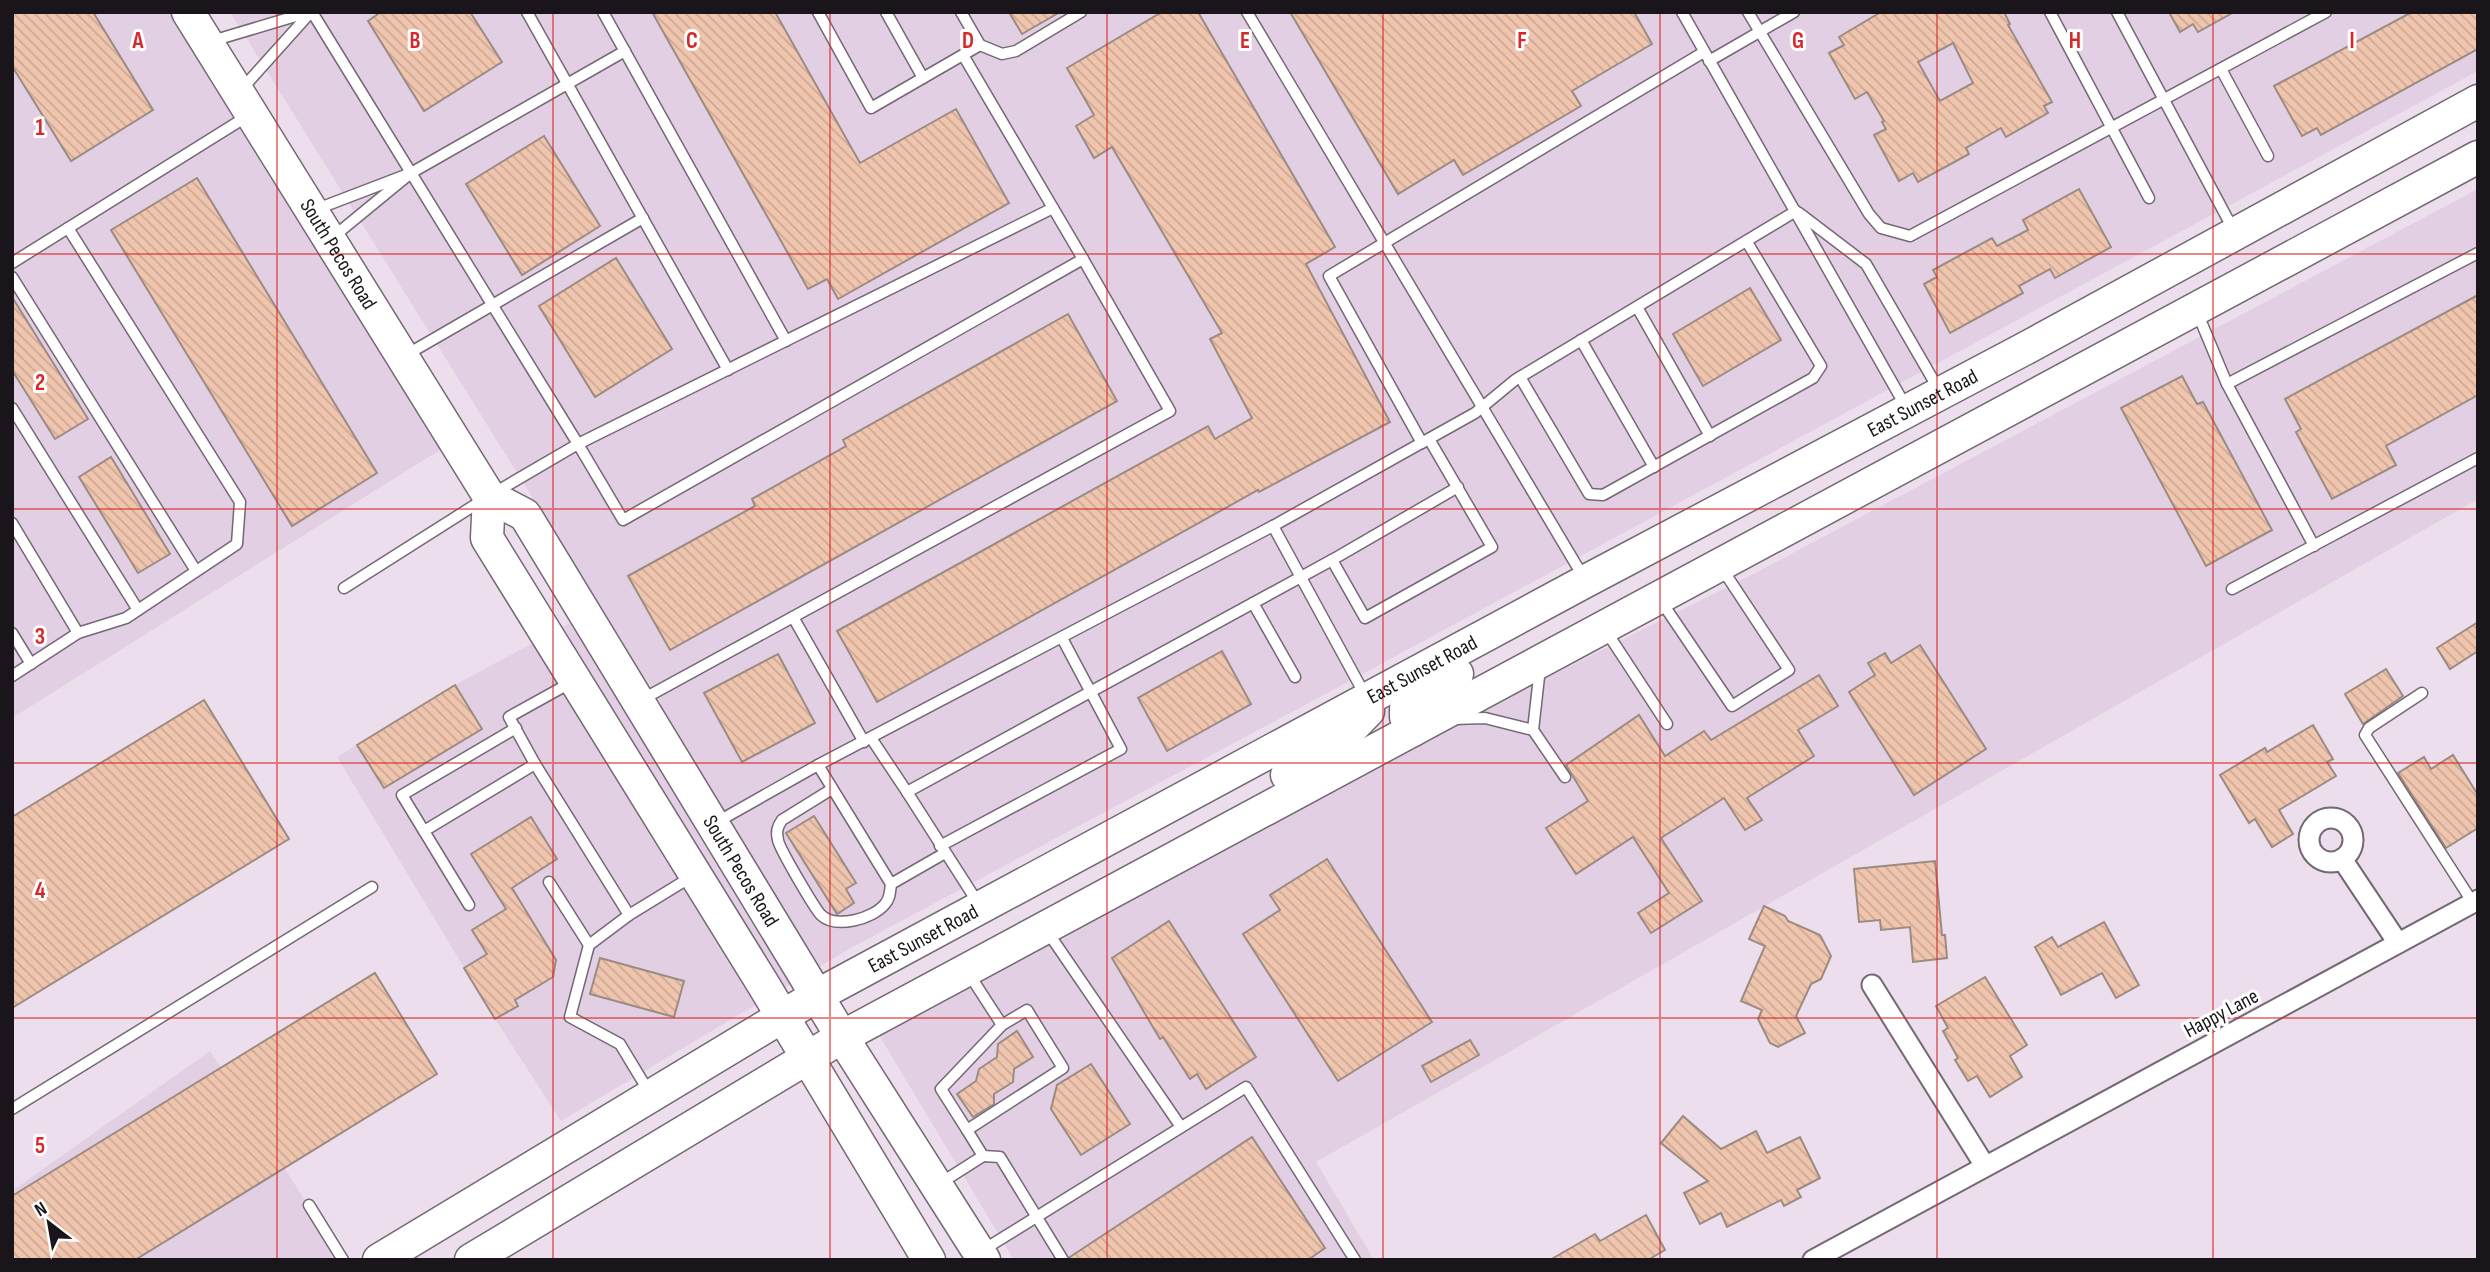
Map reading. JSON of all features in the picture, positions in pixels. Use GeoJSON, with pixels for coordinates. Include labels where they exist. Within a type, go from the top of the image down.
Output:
{"type":"FeatureCollection","features":[{"type":"Feature","properties":{"kind":"main road","name":"South Pecos Road"},"geometry":{"type":"LineString","coordinates":[[188,12],[489,496],[525,515],[842,1037],[982,1256]]}},
{"type":"Feature","properties":{"kind":"main road","name":"East Sunset Road"},"geometry":{"type":"LineString","coordinates":[[379,1260],[818,995],[1586,581],[1941,394],[2478,101]]}},
{"type":"Feature","properties":{"kind":"main road"},"geometry":{"type":"LineString","coordinates":[[471,1260],[842,1037],[2477,159]]}},
{"type":"Feature","properties":{"kind":"main road"},"geometry":{"type":"LineString","coordinates":[[1941,394],[1964,433]]}},
{"type":"Feature","properties":{"kind":"main road"},"geometry":{"type":"LineString","coordinates":[[1909,411],[1931,451]]}},
{"type":"Feature","properties":{"kind":"main road","name":"South Pecos Road"},"geometry":{"type":"LineString","coordinates":[[489,496],[487,538],[783,1017],[929,1260]]}},
{"type":"Feature","properties":{"kind":"main road"},"geometry":{"type":"LineString","coordinates":[[1413,730],[1406,717],[1406,709],[1424,692],[1457,674],[1503,642],[1516,628],[1518,618]]}},
{"type":"Feature","properties":{"kind":"main road"},"geometry":{"type":"LineString","coordinates":[[1217,835],[1221,820],[1238,803],[1334,746],[1368,711],[1367,699]]}},
{"type":"Feature","properties":{"kind":"street"},"geometry":{"type":"LineString","coordinates":[[2342,859],[2398,943]]}},
{"type":"Feature","properties":{"kind":"street","name":"Happy Lane"},"geometry":{"type":"LineString","coordinates":[[1813,1260],[2475,902]]}},
{"type":"Feature","properties":{"kind":"street"},"geometry":{"type":"LineString","coordinates":[[1872,985],[1985,1166]]}},
{"type":"Feature","properties":{"kind":"lane"},"geometry":{"type":"LineString","coordinates":[[206,42],[311,12]]}},
{"type":"Feature","properties":{"kind":"lane"},"geometry":{"type":"LineString","coordinates":[[12,263],[68,228],[245,103],[311,12]]}},
{"type":"Feature","properties":{"kind":"lane"},"geometry":{"type":"LineString","coordinates":[[311,12],[623,520],[1083,259]]}},
{"type":"Feature","properties":{"kind":"lane"},"geometry":{"type":"LineString","coordinates":[[527,12],[729,370]]}},
{"type":"Feature","properties":{"kind":"lane"},"geometry":{"type":"LineString","coordinates":[[603,12],[786,341]]}},
{"type":"Feature","properties":{"kind":"lane"},"geometry":{"type":"LineString","coordinates":[[818,12],[871,108],[980,45]]}},
{"type":"Feature","properties":{"kind":"lane"},"geometry":{"type":"LineString","coordinates":[[886,12],[923,78]]}},
{"type":"Feature","properties":{"kind":"lane"},"geometry":{"type":"LineString","coordinates":[[961,12],[980,45],[1002,54],[1016,51],[1082,12]]}},
{"type":"Feature","properties":{"kind":"lane"},"geometry":{"type":"LineString","coordinates":[[1247,12],[1586,581]]}},
{"type":"Feature","properties":{"kind":"lane"},"geometry":{"type":"LineString","coordinates":[[1682,12],[1909,411]]}},
{"type":"Feature","properties":{"kind":"lane"},"geometry":{"type":"LineString","coordinates":[[1748,12],[1869,214],[1881,228],[1910,236],[2326,12]]}},
{"type":"Feature","properties":{"kind":"lane"},"geometry":{"type":"LineString","coordinates":[[1332,560],[1365,618],[1492,547],[1458,487],[1425,441],[1329,276],[1383,242],[1707,57],[1794,12]]}},
{"type":"Feature","properties":{"kind":"lane"},"geometry":{"type":"LineString","coordinates":[[2050,12],[2149,198]]}},
{"type":"Feature","properties":{"kind":"lane"},"geometry":{"type":"LineString","coordinates":[[2117,12],[2235,233]]}},
{"type":"Feature","properties":{"kind":"lane"},"geometry":{"type":"LineString","coordinates":[[312,211],[411,173],[625,51]]}},
{"type":"Feature","properties":{"kind":"lane"},"geometry":{"type":"LineString","coordinates":[[639,701],[1170,411],[963,55]]}},
{"type":"Feature","properties":{"kind":"lane"},"geometry":{"type":"LineString","coordinates":[[2221,69],[2268,156]]}},
{"type":"Feature","properties":{"kind":"lane"},"geometry":{"type":"LineString","coordinates":[[330,240],[411,173]]}},
{"type":"Feature","properties":{"kind":"lane"},"geometry":{"type":"LineString","coordinates":[[344,588],[489,496],[578,444],[1054,208]]}},
{"type":"Feature","properties":{"kind":"lane"},"geometry":{"type":"LineString","coordinates":[[715,824],[818,765],[1273,526],[1425,441],[1482,407],[1520,377],[1797,211]]}},
{"type":"Feature","properties":{"kind":"lane"},"geometry":{"type":"LineString","coordinates":[[1797,211],[1866,264],[1941,394]]}},
{"type":"Feature","properties":{"kind":"lane"},"geometry":{"type":"LineString","coordinates":[[402,357],[643,218]]}},
{"type":"Feature","properties":{"kind":"lane"},"geometry":{"type":"LineString","coordinates":[[12,676],[78,633],[125,618],[237,544],[240,502],[68,228]]}},
{"type":"Feature","properties":{"kind":"lane"},"geometry":{"type":"LineString","coordinates":[[1520,377],[1589,494],[1603,495],[1813,378],[1821,366],[1747,242]]}},
{"type":"Feature","properties":{"kind":"lane"},"geometry":{"type":"LineString","coordinates":[[2227,384],[2478,253]]}},
{"type":"Feature","properties":{"kind":"lane"},"geometry":{"type":"LineString","coordinates":[[12,277],[196,572]]}},
{"type":"Feature","properties":{"kind":"lane"},"geometry":{"type":"LineString","coordinates":[[1637,307],[1710,436]]}},
{"type":"Feature","properties":{"kind":"lane"},"geometry":{"type":"LineString","coordinates":[[2196,309],[2227,384],[2314,546]]}},
{"type":"Feature","properties":{"kind":"lane"},"geometry":{"type":"LineString","coordinates":[[1581,340],[1654,467]]}},
{"type":"Feature","properties":{"kind":"lane"},"geometry":{"type":"LineString","coordinates":[[12,408],[138,610]]}},
{"type":"Feature","properties":{"kind":"lane"},"geometry":{"type":"LineString","coordinates":[[2232,589],[2478,458]]}},
{"type":"Feature","properties":{"kind":"lane"},"geometry":{"type":"LineString","coordinates":[[907,792],[1332,560],[1458,487]]}},
{"type":"Feature","properties":{"kind":"lane"},"geometry":{"type":"LineString","coordinates":[[12,523],[78,633]]}},
{"type":"Feature","properties":{"kind":"lane"},"geometry":{"type":"LineString","coordinates":[[1273,526],[1367,699]]}},
{"type":"Feature","properties":{"kind":"lane"},"geometry":{"type":"LineString","coordinates":[[1659,598],[1732,706],[1789,670],[1720,565]]}},
{"type":"Feature","properties":{"kind":"lane"},"geometry":{"type":"LineString","coordinates":[[1254,603],[1295,677]]}},
{"type":"Feature","properties":{"kind":"lane"},"geometry":{"type":"LineString","coordinates":[[793,617],[868,740],[907,792],[981,907]]}},
{"type":"Feature","properties":{"kind":"lane"},"geometry":{"type":"LineString","coordinates":[[1604,627],[1667,724]]}},
{"type":"Feature","properties":{"kind":"lane"},"geometry":{"type":"LineString","coordinates":[[12,633],[31,664]]}},
{"type":"Feature","properties":{"kind":"lane"},"geometry":{"type":"LineString","coordinates":[[832,789],[782,820],[777,828],[778,843],[821,916],[836,922],[873,914],[886,904],[891,884],[943,850],[1121,749],[1062,638]]}},
{"type":"Feature","properties":{"kind":"lane"},"geometry":{"type":"LineString","coordinates":[[1541,661],[1533,730],[1565,778]]}},
{"type":"Feature","properties":{"kind":"lane"},"geometry":{"type":"LineString","coordinates":[[575,680],[509,717],[535,764],[629,915]]}},
{"type":"Feature","properties":{"kind":"lane"},"geometry":{"type":"LineString","coordinates":[[2422,693],[2368,728],[2365,735],[2475,902]]}},
{"type":"Feature","properties":{"kind":"lane"},"geometry":{"type":"LineString","coordinates":[[1413,730],[1452,719],[1485,718],[1533,730]]}},
{"type":"Feature","properties":{"kind":"lane"},"geometry":{"type":"LineString","coordinates":[[469,905],[402,795],[516,728]]}},
{"type":"Feature","properties":{"kind":"lane"},"geometry":{"type":"LineString","coordinates":[[424,831],[535,764]]}},
{"type":"Feature","properties":{"kind":"lane"},"geometry":{"type":"LineString","coordinates":[[818,765],[891,884]]}},
{"type":"Feature","properties":{"kind":"lane"},"geometry":{"type":"LineString","coordinates":[[651,1096],[620,1044],[570,1017],[589,945],[629,915],[695,874]]}},
{"type":"Feature","properties":{"kind":"lane"},"geometry":{"type":"LineString","coordinates":[[549,882],[589,945]]}},
{"type":"Feature","properties":{"kind":"lane"},"geometry":{"type":"LineString","coordinates":[[12,1109],[372,887]]}},
{"type":"Feature","properties":{"kind":"lane"},"geometry":{"type":"LineString","coordinates":[[1045,928],[1181,1127]]}},
{"type":"Feature","properties":{"kind":"lane"},"geometry":{"type":"LineString","coordinates":[[967,971],[1002,1024]]}},
{"type":"Feature","properties":{"kind":"lane"},"geometry":{"type":"LineString","coordinates":[[967,1130],[1063,1068],[1027,1010],[1002,1024],[941,1089],[967,1130],[984,1156]]}},
{"type":"Feature","properties":{"kind":"lane"},"geometry":{"type":"LineString","coordinates":[[982,1256],[1036,1218],[1246,1087],[1355,1260]]}},
{"type":"Feature","properties":{"kind":"lane"},"geometry":{"type":"LineString","coordinates":[[937,1186],[984,1156],[1000,1157],[1063,1260]]}},
{"type":"Feature","properties":{"kind":"lane"},"geometry":{"type":"LineString","coordinates":[[309,1205],[343,1260]]}},
{"type":"Feature","properties":{"kind":"shaded area"},"geometry":{"type":"Polygon","coordinates":[[[12,12],[188,12],[454,441],[12,718],[12,12]]]}},
{"type":"Feature","properties":{"kind":"shaded area"},"geometry":{"type":"Polygon","coordinates":[[[230,12],[2478,12],[2478,71],[849,949],[561,1121],[495,1019],[337,757],[455,685],[570,623],[631,721],[661,704],[230,12]]]}},
{"type":"Feature","properties":{"kind":"shaded area"},"geometry":{"type":"Polygon","coordinates":[[[2478,189],[2478,499],[1316,1162],[1374,1260],[1014,1260],[876,1030],[1461,721],[1759,571],[2478,189]]]}},
{"type":"Feature","properties":{"kind":"shaded area"},"geometry":{"type":"Polygon","coordinates":[[[210,1051],[343,1260],[12,1260],[12,1191],[210,1051]]]}},
{"type":"Feature","properties":{"kind":"building"},"geometry":{"type":"Polygon","coordinates":[[[12,12],[93,12],[153,110],[71,161],[12,66],[12,12]]]}},
{"type":"Feature","properties":{"kind":"building"},"geometry":{"type":"Polygon","coordinates":[[[381,12],[470,12],[502,62],[424,111],[368,21],[381,12]]]}},
{"type":"Feature","properties":{"kind":"building"},"geometry":{"type":"Polygon","coordinates":[[[652,12],[775,12],[860,163],[956,109],[1009,203],[838,299],[827,279],[808,289],[652,12]]]}},
{"type":"Feature","properties":{"kind":"building"},"geometry":{"type":"Polygon","coordinates":[[[1009,12],[1060,12],[1022,34],[1009,12]]]}},
{"type":"Feature","properties":{"kind":"building"},"geometry":{"type":"Polygon","coordinates":[[[1162,12],[1198,12],[1335,247],[1306,264],[1390,422],[1259,492],[1258,490],[877,702],[837,631],[1208,426],[1215,439],[1252,418],[1210,339],[1222,333],[1112,147],[1094,158],[1076,126],[1094,115],[1067,68],[1162,12]]]}},
{"type":"Feature","properties":{"kind":"building"},"geometry":{"type":"Polygon","coordinates":[[[1290,12],[1634,12],[1652,44],[1572,91],[1581,106],[1463,175],[1454,160],[1398,194],[1290,12]]]}},
{"type":"Feature","properties":{"kind":"building"},"geometry":{"type":"Polygon","coordinates":[[[1881,12],[2004,12],[2010,24],[2008,25],[2052,102],[2044,106],[2048,113],[2006,137],[2001,128],[1966,148],[1969,154],[1918,182],[1913,173],[1899,181],[1874,135],[1886,129],[1882,122],[1884,121],[1867,92],[1855,99],[1829,53],[1844,45],[1839,37],[1881,12]],[[1953,43],[1918,62],[1940,101],[1973,83],[1953,43]]]}},
{"type":"Feature","properties":{"kind":"building"},"geometry":{"type":"Polygon","coordinates":[[[2169,12],[2234,12],[2198,32],[2193,24],[2180,32],[2169,12]]]}},
{"type":"Feature","properties":{"kind":"building"},"geometry":{"type":"Polygon","coordinates":[[[2412,12],[2478,12],[2478,49],[2321,135],[2317,128],[2302,136],[2274,86],[2412,12]]]}},
{"type":"Feature","properties":{"kind":"building"},"geometry":{"type":"Polygon","coordinates":[[[544,136],[600,226],[522,275],[466,184],[544,136]]]}},
{"type":"Feature","properties":{"kind":"building"},"geometry":{"type":"Polygon","coordinates":[[[197,178],[377,473],[292,526],[111,230],[197,178]]]}},
{"type":"Feature","properties":{"kind":"building"},"geometry":{"type":"Polygon","coordinates":[[[2079,189],[2111,247],[2055,278],[2050,269],[2019,286],[2023,293],[1950,333],[1924,284],[1937,277],[1933,270],[1992,238],[1997,246],[2028,230],[2023,220],[2079,189]]]}},
{"type":"Feature","properties":{"kind":"building"},"geometry":{"type":"Polygon","coordinates":[[[616,258],[672,349],[595,397],[539,306],[616,258]]]}},
{"type":"Feature","properties":{"kind":"building"},"geometry":{"type":"Polygon","coordinates":[[[1750,288],[1781,340],[1703,386],[1673,334],[1750,288]]]}},
{"type":"Feature","properties":{"kind":"building"},"geometry":{"type":"Polygon","coordinates":[[[2478,295],[2478,395],[2386,446],[2396,465],[2332,499],[2296,432],[2301,429],[2285,399],[2478,295]]]}},
{"type":"Feature","properties":{"kind":"building"},"geometry":{"type":"Polygon","coordinates":[[[12,297],[88,419],[55,439],[12,370],[12,297]]]}},
{"type":"Feature","properties":{"kind":"building"},"geometry":{"type":"Polygon","coordinates":[[[1068,314],[1117,401],[670,650],[628,576],[755,506],[752,499],[846,446],[843,440],[1068,314]]]}},
{"type":"Feature","properties":{"kind":"building"},"geometry":{"type":"Polygon","coordinates":[[[2182,376],[2197,404],[2203,402],[2272,530],[2206,566],[2121,408],[2182,376]]]}},
{"type":"Feature","properties":{"kind":"building"},"geometry":{"type":"Polygon","coordinates":[[[111,457],[170,554],[138,573],[79,477],[111,457]]]}},
{"type":"Feature","properties":{"kind":"building"},"geometry":{"type":"Polygon","coordinates":[[[2478,622],[2478,651],[2450,669],[2437,648],[2478,622]]]}},
{"type":"Feature","properties":{"kind":"building"},"geometry":{"type":"Polygon","coordinates":[[[1920,645],[1986,749],[1914,795],[1849,692],[1875,675],[1868,663],[1885,653],[1891,663],[1920,645]]]}},
{"type":"Feature","properties":{"kind":"building"},"geometry":{"type":"Polygon","coordinates":[[[1222,651],[1251,704],[1167,751],[1138,698],[1222,651]]]}},
{"type":"Feature","properties":{"kind":"building"},"geometry":{"type":"Polygon","coordinates":[[[778,654],[815,723],[742,762],[704,693],[778,654]]]}},
{"type":"Feature","properties":{"kind":"building"},"geometry":{"type":"Polygon","coordinates":[[[2386,669],[2403,696],[2363,724],[2345,694],[2386,669]]]}},
{"type":"Feature","properties":{"kind":"building"},"geometry":{"type":"Polygon","coordinates":[[[1819,675],[1838,706],[1798,730],[1814,756],[1747,798],[1762,820],[1745,830],[1724,798],[1661,838],[1702,901],[1651,933],[1638,913],[1669,893],[1633,837],[1576,874],[1546,828],[1588,801],[1566,765],[1639,715],[1665,756],[1704,731],[1711,740],[1819,675]]]}},
{"type":"Feature","properties":{"kind":"building"},"geometry":{"type":"Polygon","coordinates":[[[455,685],[482,729],[384,788],[357,745],[455,685]]]}},
{"type":"Feature","properties":{"kind":"building"},"geometry":{"type":"Polygon","coordinates":[[[204,700],[289,839],[12,1008],[12,817],[204,700]]]}},
{"type":"Feature","properties":{"kind":"building"},"geometry":{"type":"Polygon","coordinates":[[[2313,725],[2333,759],[2327,762],[2336,776],[2279,810],[2293,834],[2272,847],[2255,819],[2249,823],[2220,775],[2265,748],[2267,752],[2313,725]]]}},
{"type":"Feature","properties":{"kind":"building"},"geometry":{"type":"Polygon","coordinates":[[[2453,755],[2478,795],[2478,828],[2446,848],[2398,773],[2424,757],[2431,769],[2453,755]]]}},
{"type":"Feature","properties":{"kind":"building"},"geometry":{"type":"Polygon","coordinates":[[[814,816],[856,883],[846,889],[854,903],[837,914],[786,833],[814,816]]]}},
{"type":"Feature","properties":{"kind":"building"},"geometry":{"type":"Polygon","coordinates":[[[531,817],[557,859],[512,888],[556,960],[553,977],[515,1000],[518,1006],[495,1019],[464,968],[487,954],[472,930],[506,909],[471,854],[531,817]]]}},
{"type":"Feature","properties":{"kind":"building"},"geometry":{"type":"Polygon","coordinates":[[[1327,859],[1432,1022],[1338,1081],[1243,934],[1280,910],[1270,895],[1327,859]]]}},
{"type":"Feature","properties":{"kind":"building"},"geometry":{"type":"Polygon","coordinates":[[[1935,861],[1942,935],[1945,935],[1947,958],[1913,962],[1910,927],[1881,930],[1880,920],[1859,922],[1854,869],[1935,861]]]}},
{"type":"Feature","properties":{"kind":"building"},"geometry":{"type":"Polygon","coordinates":[[[1764,906],[1785,916],[1788,921],[1820,935],[1831,956],[1821,979],[1811,984],[1796,1016],[1805,1033],[1778,1047],[1770,1043],[1758,1019],[1762,1010],[1741,1001],[1765,946],[1749,939],[1764,906]]]}},
{"type":"Feature","properties":{"kind":"building"},"geometry":{"type":"Polygon","coordinates":[[[1169,921],[1256,1057],[1206,1089],[1197,1074],[1190,1079],[1163,1037],[1160,1039],[1112,958],[1169,921]]]}},
{"type":"Feature","properties":{"kind":"building"},"geometry":{"type":"Polygon","coordinates":[[[2104,922],[2139,985],[2116,998],[2102,973],[2061,995],[2035,947],[2052,937],[2058,947],[2104,922]]]}},
{"type":"Feature","properties":{"kind":"building"},"geometry":{"type":"Polygon","coordinates":[[[600,958],[684,981],[674,1017],[590,994],[600,958]]]}},
{"type":"Feature","properties":{"kind":"building"},"geometry":{"type":"Polygon","coordinates":[[[375,973],[437,1074],[135,1260],[12,1260],[12,1196],[375,973]]]}},
{"type":"Feature","properties":{"kind":"building"},"geometry":{"type":"Polygon","coordinates":[[[1985,977],[2027,1045],[2010,1056],[2022,1077],[1990,1097],[1977,1076],[1968,1081],[1955,1060],[1958,1058],[1943,1031],[1948,1028],[1936,1006],[1985,977]]]}},
{"type":"Feature","properties":{"kind":"building"},"geometry":{"type":"Polygon","coordinates":[[[1017,1031],[1033,1057],[1014,1069],[1013,1082],[994,1094],[994,1104],[973,1117],[957,1094],[976,1081],[979,1069],[997,1057],[998,1044],[1017,1031]]]}},
{"type":"Feature","properties":{"kind":"building"},"geometry":{"type":"Polygon","coordinates":[[[1470,1040],[1479,1055],[1431,1082],[1422,1066],[1470,1040]]]}},
{"type":"Feature","properties":{"kind":"building"},"geometry":{"type":"Polygon","coordinates":[[[1091,1064],[1130,1124],[1081,1155],[1051,1109],[1057,1085],[1091,1064]]]}},
{"type":"Feature","properties":{"kind":"building"},"geometry":{"type":"Polygon","coordinates":[[[1683,1116],[1721,1149],[1756,1131],[1767,1153],[1800,1137],[1820,1178],[1797,1190],[1801,1197],[1784,1206],[1781,1200],[1727,1227],[1721,1213],[1700,1224],[1684,1193],[1708,1181],[1661,1143],[1683,1116]]]}},
{"type":"Feature","properties":{"kind":"building"},"geometry":{"type":"Polygon","coordinates":[[[1252,1137],[1325,1248],[1308,1260],[1070,1260],[1070,1257],[1252,1137]]]}},
{"type":"Feature","properties":{"kind":"building"},"geometry":{"type":"Polygon","coordinates":[[[1646,1215],[1665,1250],[1648,1260],[1550,1260],[1595,1234],[1600,1241],[1646,1215]]]}}]}
